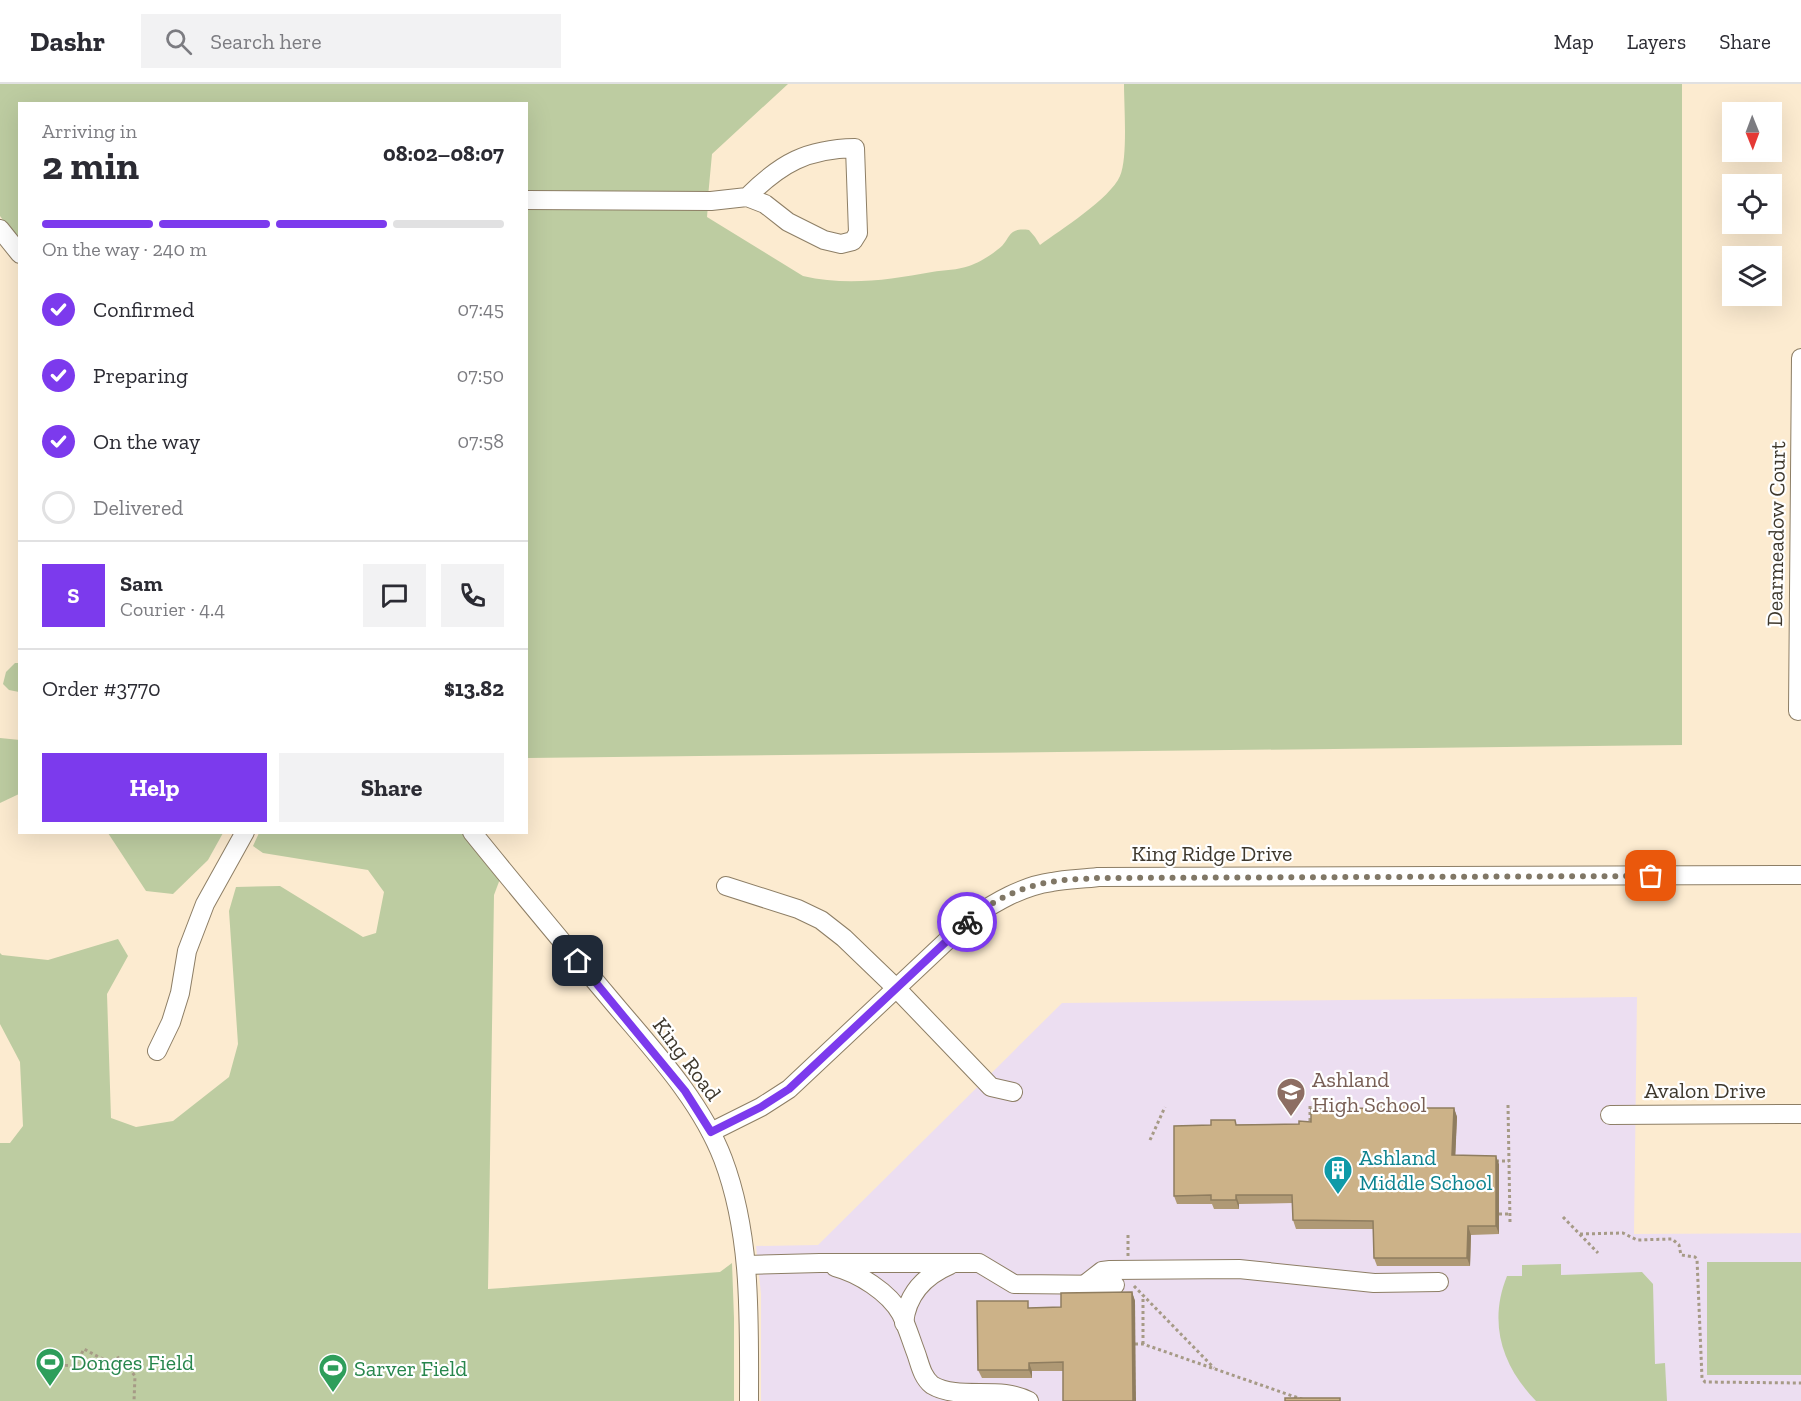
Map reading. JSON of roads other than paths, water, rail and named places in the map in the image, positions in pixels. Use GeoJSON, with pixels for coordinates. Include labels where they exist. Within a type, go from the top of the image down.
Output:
{"type":"FeatureCollection","features":[{"type":"Feature","properties":{"kind":"street"},"geometry":{"type":"LineString","coordinates":[[528,200],[711,201],[747,197],[765,204],[796,227],[824,240],[841,244],[853,241],[858,233],[855,148],[821,151],[800,158],[780,168],[747,197]]}},
{"type":"Feature","properties":{"kind":"street"},"geometry":{"type":"LineString","coordinates":[[0,229],[18,252]]}},
{"type":"Feature","properties":{"kind":"street","name":"Dearmeadow Court"},"geometry":{"type":"LineString","coordinates":[[1798,711],[1801,358]]}},
{"type":"Feature","properties":{"kind":"street"},"geometry":{"type":"LineString","coordinates":[[157,1051],[171,1022],[180,993],[187,951],[205,904],[244,834]]}},
{"type":"Feature","properties":{"kind":"street","name":"King Road"},"geometry":{"type":"LineString","coordinates":[[474,834],[650,1046],[685,1091],[711,1132],[732,1189],[742,1233],[749,1305],[749,1401]]}},
{"type":"Feature","properties":{"kind":"street","name":"King Ridge Drive"},"geometry":{"type":"LineString","coordinates":[[711,1132],[761,1107],[789,1089],[971,918],[1001,899],[1050,882],[1098,878],[1801,875]]}},
{"type":"Feature","properties":{"kind":"street"},"geometry":{"type":"LineString","coordinates":[[726,886],[798,909],[821,920],[844,938],[897,989],[991,1087],[1013,1092]]}},
{"type":"Feature","properties":{"kind":"street","name":"Avalon Drive"},"geometry":{"type":"LineString","coordinates":[[1610,1115],[1801,1114]]}},
{"type":"Feature","properties":{"kind":"street"},"geometry":{"type":"LineString","coordinates":[[820,1263],[842,1268],[891,1300],[900,1313],[924,1377],[938,1389],[953,1395],[1013,1395],[1029,1401]]}},
{"type":"Feature","properties":{"kind":"street"},"geometry":{"type":"LineString","coordinates":[[904,1323],[910,1297],[919,1286],[941,1269],[957,1263]]}},
{"type":"Feature","properties":{"kind":"street"},"geometry":{"type":"LineString","coordinates":[[746,1265],[979,1263],[1014,1284],[1084,1285],[1121,1282]]}},
{"type":"Feature","properties":{"kind":"street"},"geometry":{"type":"LineString","coordinates":[[1084,1285],[1102,1271],[1119,1270],[1239,1269],[1374,1282],[1439,1282]]}},
{"type":"Feature","properties":{"kind":"place","name":"Ashland High School"},"geometry":{"type":"Point","coordinates":[1291,1118]}},
{"type":"Feature","properties":{"kind":"place","name":"Ashland Middle School"},"geometry":{"type":"Point","coordinates":[1338,1196]}},
{"type":"Feature","properties":{"kind":"place","name":"Donges Field"},"geometry":{"type":"Point","coordinates":[50,1388]}},
{"type":"Feature","properties":{"kind":"place","name":"Sarver Field"},"geometry":{"type":"Point","coordinates":[333,1394]}}]}
